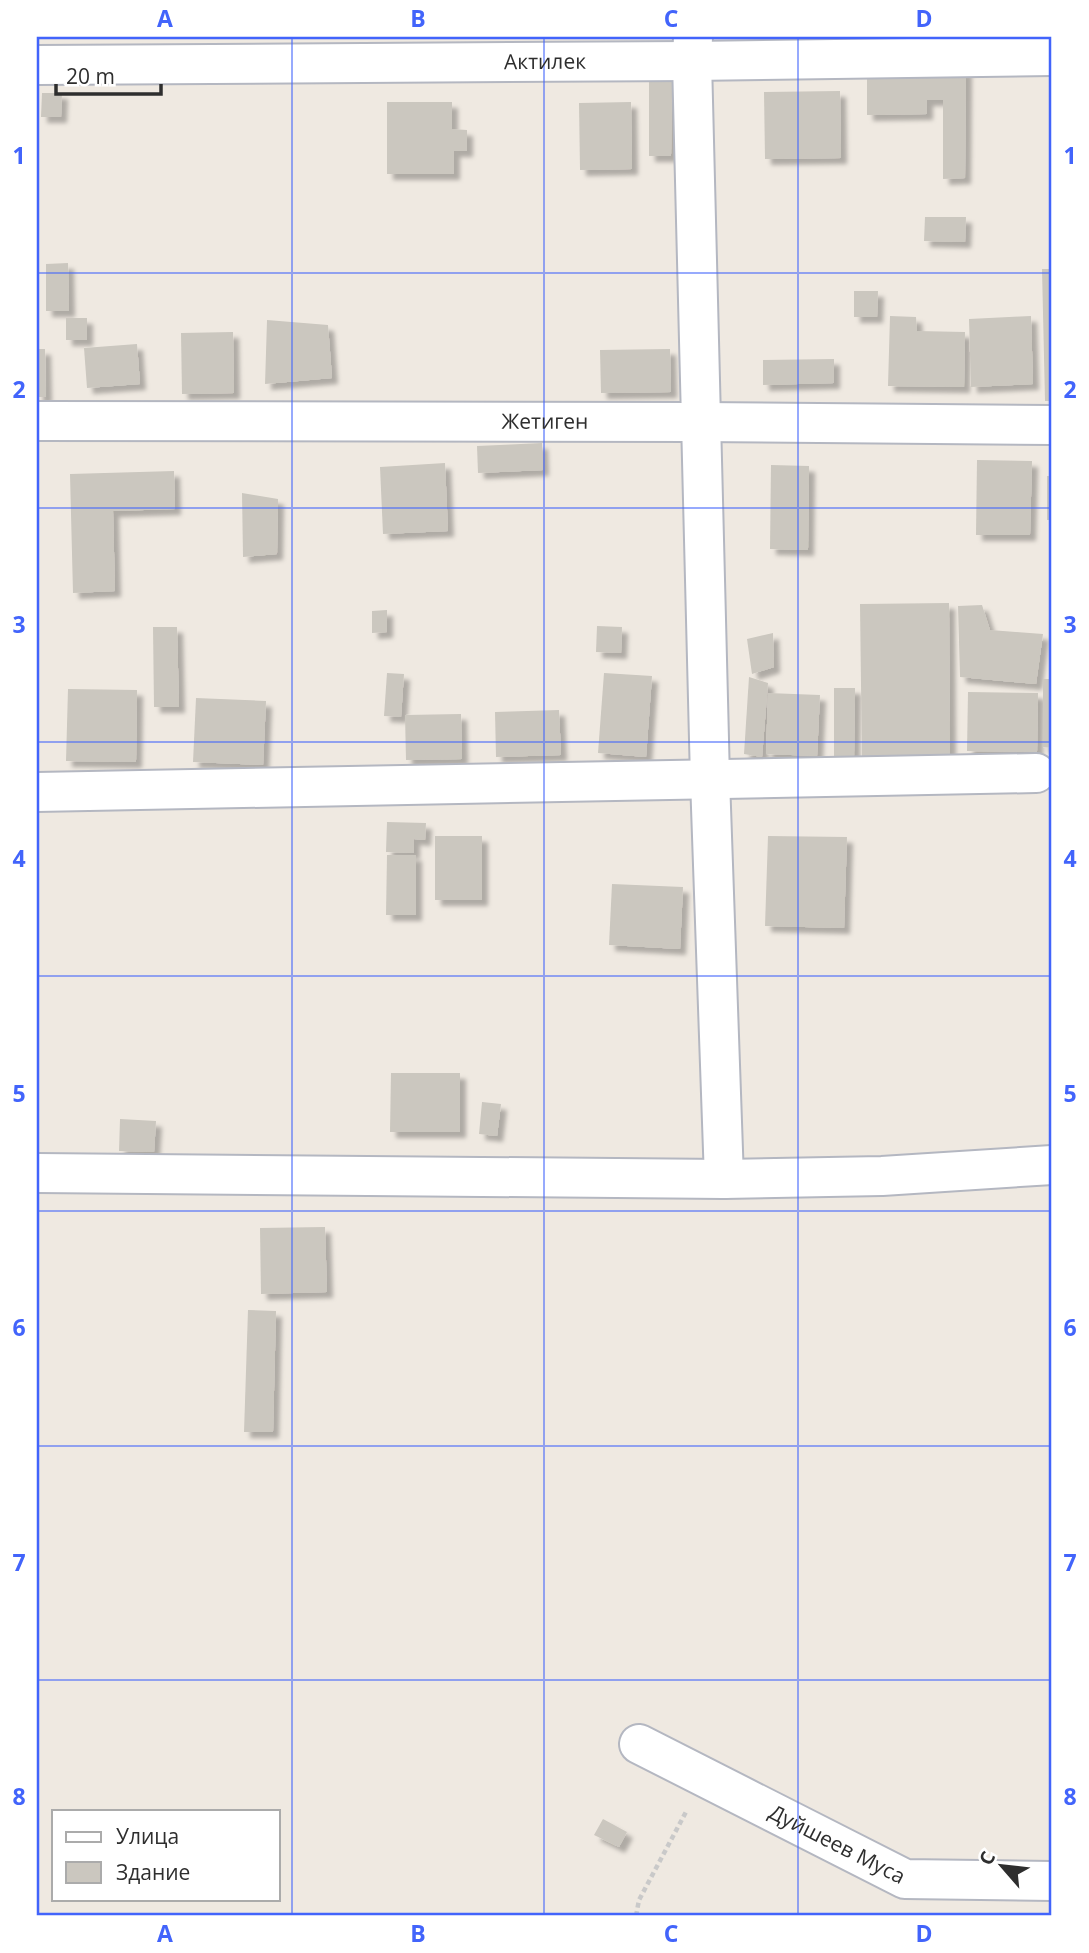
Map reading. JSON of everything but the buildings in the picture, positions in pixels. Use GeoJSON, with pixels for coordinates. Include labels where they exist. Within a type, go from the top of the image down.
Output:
{"type":"FeatureCollection","features":[{"type":"Feature","properties":{"kind":"street","name":"Актилек"},"geometry":{"type":"LineString","coordinates":[[37,65],[692,49],[1052,56]]}},
{"type":"Feature","properties":{"kind":"street"},"geometry":{"type":"LineString","coordinates":[[692,49],[710,779],[724,1179]]}},
{"type":"Feature","properties":{"kind":"street","name":"Жетиген"},"geometry":{"type":"LineString","coordinates":[[37,421],[1052,425]]}},
{"type":"Feature","properties":{"kind":"street"},"geometry":{"type":"LineString","coordinates":[[37,792],[1036,773]]}},
{"type":"Feature","properties":{"kind":"street"},"geometry":{"type":"LineString","coordinates":[[37,1173],[724,1179],[882,1176],[1052,1165]]}},
{"type":"Feature","properties":{"kind":"street","name":"Дуйшеев Муса"},"geometry":{"type":"LineString","coordinates":[[639,1744],[905,1879],[1052,1881]]}},
{"type":"Feature","properties":{"kind":"path"},"geometry":{"type":"LineString","coordinates":[[636,1916],[639,1900],[705,1777]]}}]}
